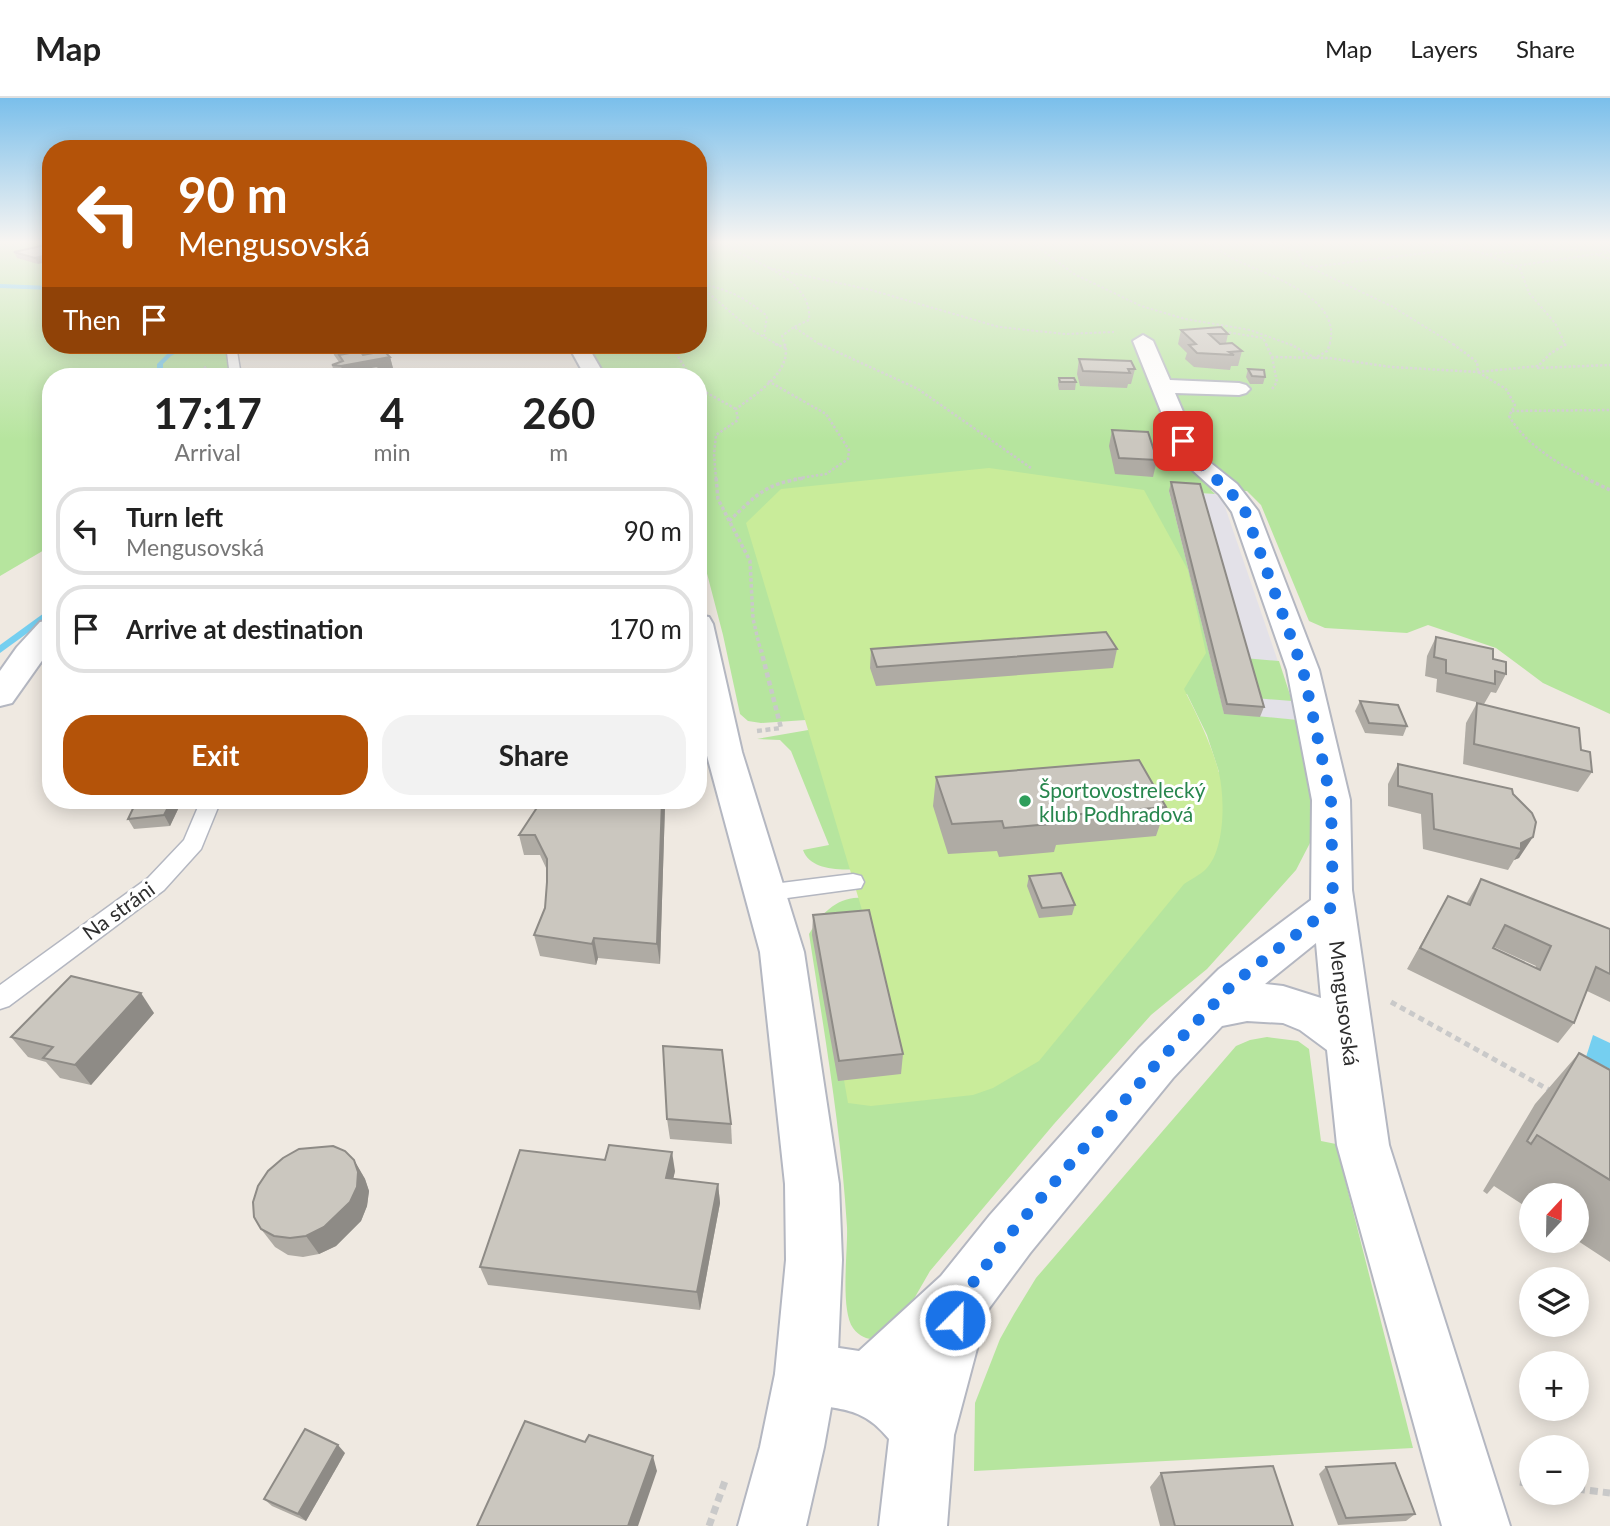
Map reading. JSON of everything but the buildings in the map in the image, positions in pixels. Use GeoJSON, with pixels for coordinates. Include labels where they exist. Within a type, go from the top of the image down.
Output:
{"type":"FeatureCollection","features":[{"type":"Feature","properties":{"kind":"street","name":"Mengusovská"},"geometry":{"type":"LineString","coordinates":[[1143,341],[1192,458],[1228,489],[1245,511],[1303,670],[1331,800],[1333,906],[1363,1145],[1476,1526]]}},
{"type":"Feature","properties":{"kind":"street"},"geometry":{"type":"LineString","coordinates":[[1161,386],[1239,389]]}},
{"type":"Feature","properties":{"kind":"street"},"geometry":{"type":"LineString","coordinates":[[0,696],[28,654],[42,639]]}},
{"type":"Feature","properties":{"kind":"street"},"geometry":{"type":"LineString","coordinates":[[707,668],[724,752],[782,952],[812,1184],[814,1260],[806,1374],[792,1447],[772,1526]]}},
{"type":"Feature","properties":{"kind":"street"},"geometry":{"type":"LineString","coordinates":[[868,1384],[962,1297],[1010,1234],[1148,1073],[1235,982],[1333,906]]}},
{"type":"Feature","properties":{"kind":"street"},"geometry":{"type":"LineString","coordinates":[[1208,1010],[1241,1002],[1264,1001],[1292,1007],[1333,1026],[1350,1041]]}},
{"type":"Feature","properties":{"kind":"street"},"geometry":{"type":"LineString","coordinates":[[913,1526],[922,1435],[962,1297]]}},
{"type":"Feature","properties":{"kind":"street"},"geometry":{"type":"LineString","coordinates":[[806,1374],[854,1379],[882,1389],[901,1402],[914,1418],[922,1435]]}},
{"type":"Feature","properties":{"kind":"lane","name":"Na stráni"},"geometry":{"type":"LineString","coordinates":[[0,999],[156,884],[193,844],[207,809]]}},
{"type":"Feature","properties":{"kind":"lane"},"geometry":{"type":"LineString","coordinates":[[765,893],[853,882]]}},
{"type":"Feature","properties":{"kind":"path"},"geometry":{"type":"LineString","coordinates":[[726,308],[742,325],[786,348]]}},
{"type":"Feature","properties":{"kind":"path"},"geometry":{"type":"LineString","coordinates":[[758,308],[767,316],[764,336]]}},
{"type":"Feature","properties":{"kind":"path"},"geometry":{"type":"LineString","coordinates":[[736,409],[784,365],[786,348],[782,336],[809,320],[811,308]]}},
{"type":"Feature","properties":{"kind":"path"},"geometry":{"type":"LineString","coordinates":[[1147,308],[1176,318],[1239,326],[1273,335],[1315,358],[1327,351],[1333,333],[1329,322],[1317,308]]}},
{"type":"Feature","properties":{"kind":"path"},"geometry":{"type":"LineString","coordinates":[[1397,308],[1477,362],[1479,372],[1506,389],[1514,400],[1509,416],[1518,431],[1540,449],[1610,490]]}},
{"type":"Feature","properties":{"kind":"path"},"geometry":{"type":"LineString","coordinates":[[1527,368],[1542,363],[1551,353],[1567,345],[1555,323],[1542,308]]}},
{"type":"Feature","properties":{"kind":"path"},"geometry":{"type":"LineString","coordinates":[[794,327],[830,350],[918,389],[1031,468]]}},
{"type":"Feature","properties":{"kind":"path"},"geometry":{"type":"LineString","coordinates":[[1479,372],[1490,369],[1610,365]]}},
{"type":"Feature","properties":{"kind":"path"},"geometry":{"type":"LineString","coordinates":[[729,521],[763,489],[779,482],[826,474],[848,459],[849,450],[826,414],[768,381]]}},
{"type":"Feature","properties":{"kind":"path"},"geometry":{"type":"LineString","coordinates":[[707,393],[736,409]]}},
{"type":"Feature","properties":{"kind":"path"},"geometry":{"type":"LineString","coordinates":[[724,752],[750,732],[780,728],[753,619],[750,561],[718,499],[714,454],[716,435],[738,420],[736,409]]}},
{"type":"Feature","properties":{"kind":"path"},"geometry":{"type":"LineString","coordinates":[[1512,411],[1610,410]]}},
{"type":"Feature","properties":{"kind":"path"},"geometry":{"type":"LineString","coordinates":[[1342,974],[1561,1097]]}},
{"type":"Feature","properties":{"kind":"path"},"geometry":{"type":"LineString","coordinates":[[709,1526],[730,1468]]}},
{"type":"Feature","properties":{"kind":"path"},"geometry":{"type":"LineString","coordinates":[[1589,1490],[1610,1493]]}},
{"type":"Feature","properties":{"kind":"shaded area"},"geometry":{"type":"Polygon","coordinates":[[[1169,491],[1215,494],[1223,501],[1298,720],[1224,714],[1169,491]]]}},
{"type":"Feature","properties":{"kind":"green space"},"geometry":{"type":"Polygon","coordinates":[[[0,308],[42,308],[42,354],[232,354],[235,368],[42,368],[42,551],[0,576],[0,308]]]}},
{"type":"Feature","properties":{"kind":"green space"},"geometry":{"type":"Polygon","coordinates":[[[707,308],[1610,308],[1610,714],[1543,683],[1496,648],[1428,625],[1407,633],[1325,628],[1309,621],[1261,505],[1247,491],[1211,490],[1215,494],[1169,491],[1224,713],[1298,720],[1317,796],[1311,841],[1296,870],[1207,969],[1151,1015],[1054,1124],[930,1271],[892,1337],[871,1339],[861,1336],[853,1328],[847,1308],[847,1227],[841,1153],[809,934],[823,915],[838,903],[856,898],[880,899],[1219,772],[1207,735],[1187,694],[761,723],[748,721],[740,714],[707,574],[707,368],[591,368],[583,354],[707,354],[707,308]]]}},
{"type":"Feature","properties":{"kind":"green space","name":"Športovostrelecký klub Podhradová"},"geometry":{"type":"Polygon","coordinates":[[[989,468],[1144,490],[1188,570],[1206,653],[1184,689],[1218,769],[1223,806],[1220,835],[1213,860],[1206,869],[1184,884],[1039,1061],[993,1088],[973,1095],[871,1106],[848,1103],[844,1080],[838,1080],[868,930],[746,523],[781,489],[989,468]]]}},
{"type":"Feature","properties":{"kind":"green space"},"geometry":{"type":"Polygon","coordinates":[[[1244,658],[1279,661],[1292,701],[1255,698],[1244,658]]]}},
{"type":"Feature","properties":{"kind":"green space"},"geometry":{"type":"Polygon","coordinates":[[[814,729],[913,861],[869,868],[836,869],[810,860],[803,850],[829,845],[791,751],[780,740],[757,739],[814,729]]]}},
{"type":"Feature","properties":{"kind":"green space"},"geometry":{"type":"Polygon","coordinates":[[[1267,1037],[1298,1041],[1309,1049],[1321,1141],[1336,1144],[1413,1448],[974,1471],[975,1403],[1000,1339],[1036,1278],[1236,1046],[1267,1037]]]}},
{"type":"Feature","properties":{"kind":"water"},"geometry":{"type":"Polygon","coordinates":[[[1593,1035],[1610,1043],[1610,1069],[1586,1057],[1593,1035]]]}},
{"type":"Feature","properties":{"kind":"waterway"},"geometry":{"type":"LineString","coordinates":[[160,368],[160,364],[171,354]]}},
{"type":"Feature","properties":{"kind":"waterway"},"geometry":{"type":"LineString","coordinates":[[0,650],[42,618]]}},
{"type":"Feature","properties":{"kind":"place","name":"Športovostrelecký klub Podhradová"},"geometry":{"type":"Point","coordinates":[1025,801]}},
{"type":"Feature","properties":{"kind":"route"},"geometry":{"type":"LineString","coordinates":[[955,1320],[962,1297],[1010,1234],[1157,1063],[1235,982],[1333,906],[1331,800],[1303,670],[1245,511],[1239,500],[1192,458],[1183,441]]}}]}
